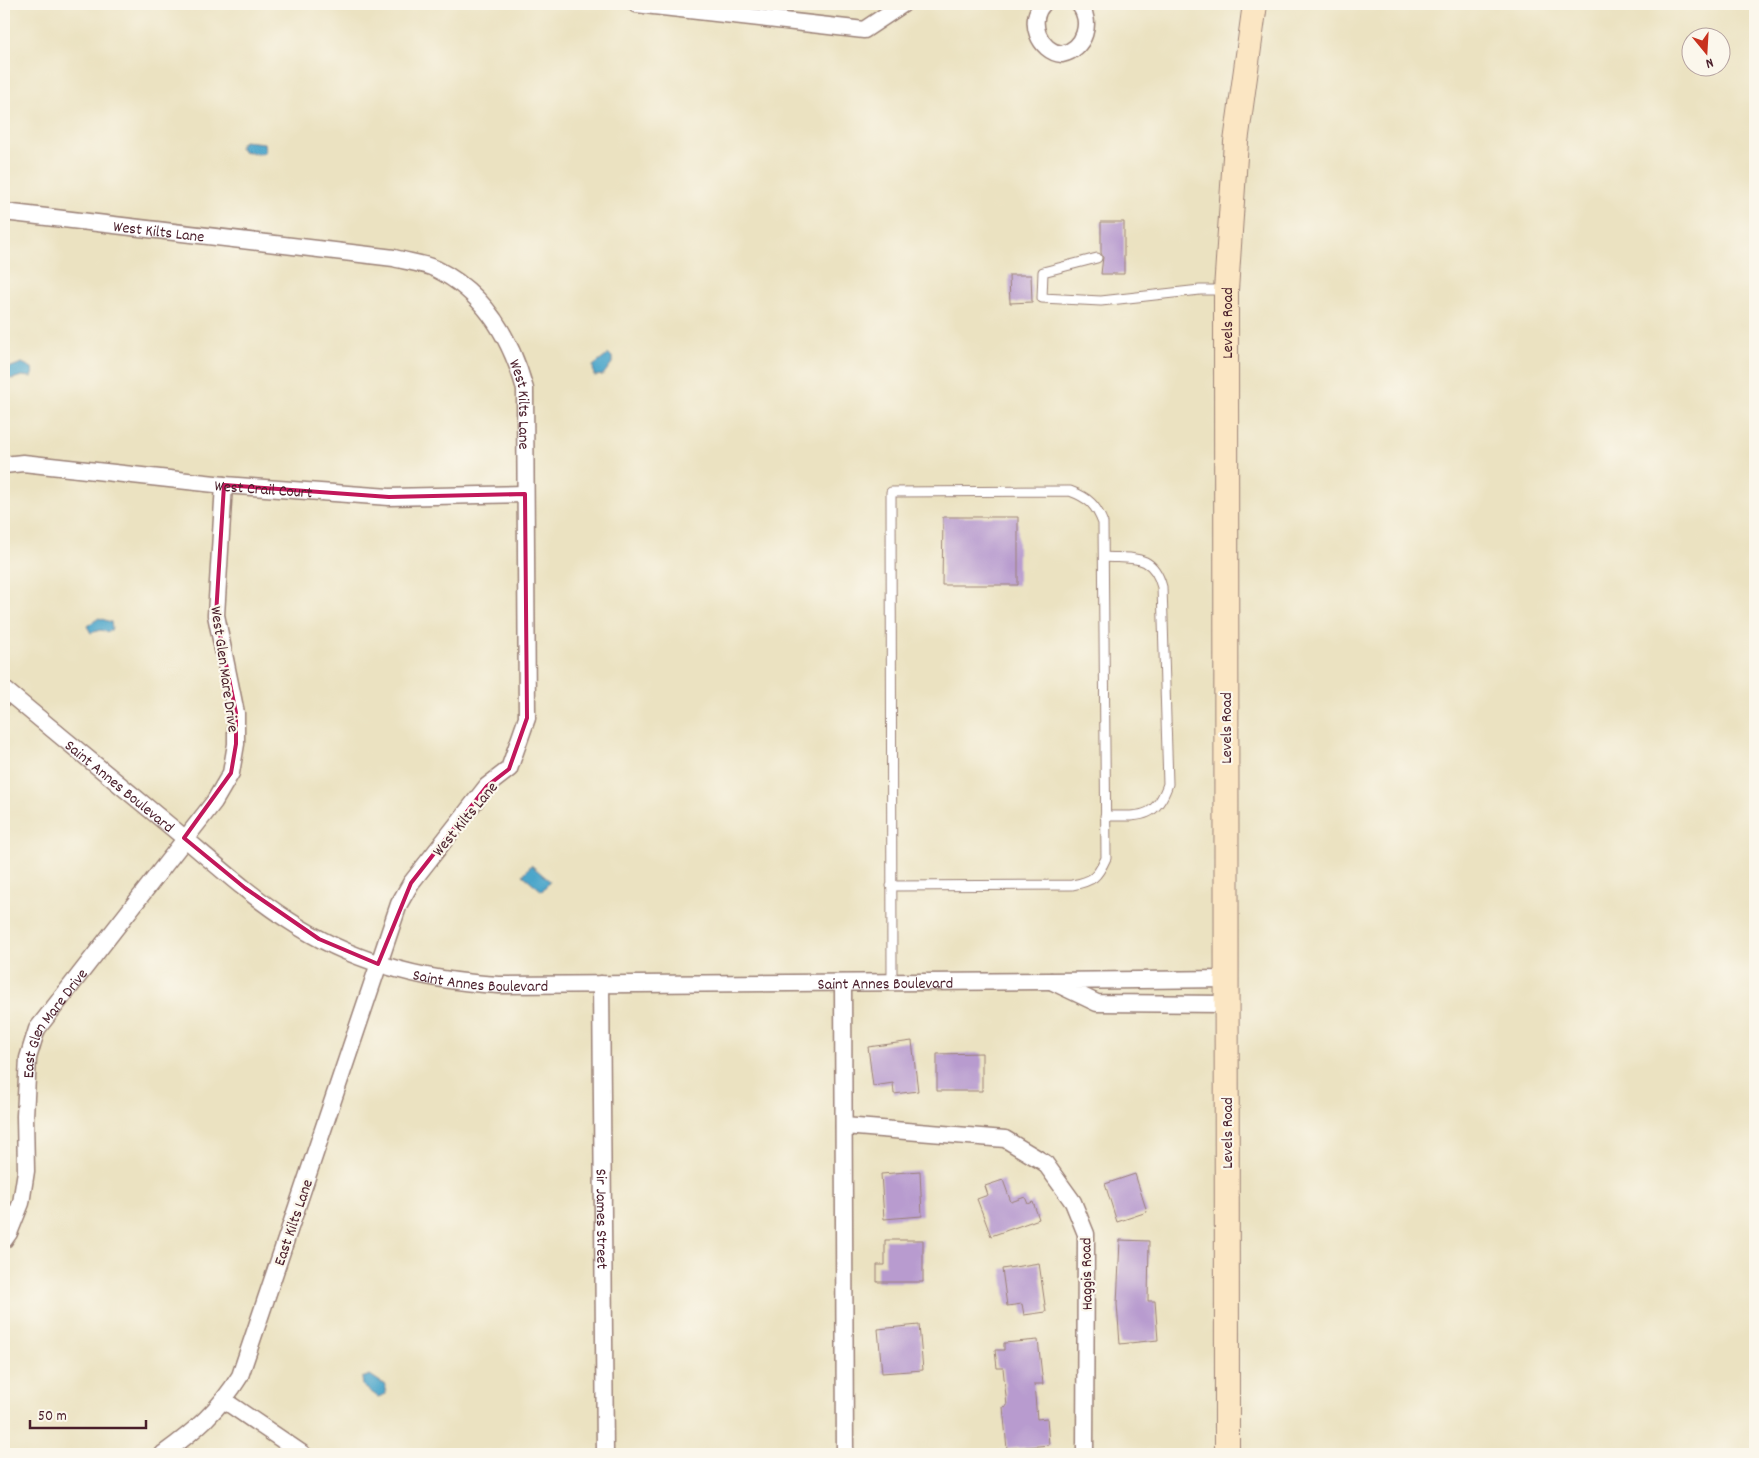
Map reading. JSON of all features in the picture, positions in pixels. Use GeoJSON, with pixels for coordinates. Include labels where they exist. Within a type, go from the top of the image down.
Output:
{"type":"FeatureCollection","features":[{"type":"Feature","properties":{"kind":"main road","name":"Levels Road"},"geometry":{"type":"LineString","coordinates":[[1227,1454],[1226,290],[1236,142],[1254,4]]}},
{"type":"Feature","properties":{"kind":"street"},"geometry":{"type":"LineString","coordinates":[[636,4],[864,30],[904,4]]}},
{"type":"Feature","properties":{"kind":"street"},"geometry":{"type":"LineString","coordinates":[[1043,4],[1038,9],[1036,18],[1039,36],[1051,50],[1062,54],[1076,48],[1085,34],[1086,20],[1079,4]]}},
{"type":"Feature","properties":{"kind":"street","name":"West Kilts Lane"},"geometry":{"type":"LineString","coordinates":[[4,212],[394,258],[434,268],[471,292],[502,331],[517,360],[525,389],[527,718],[509,768],[487,786],[411,883],[399,904],[378,964]]}},
{"type":"Feature","properties":{"kind":"street","name":"West Crail Court"},"geometry":{"type":"LineString","coordinates":[[4,465],[23,462],[224,485],[389,498],[526,494]]}},
{"type":"Feature","properties":{"kind":"street","name":"West Glen Mare Drive"},"geometry":{"type":"LineString","coordinates":[[184,838],[214,802],[231,773],[236,744],[236,713],[216,615],[216,583],[224,485]]}},
{"type":"Feature","properties":{"kind":"street","name":"Saint Annes Boulevard"},"geometry":{"type":"LineString","coordinates":[[4,689],[184,838],[289,921],[351,954],[405,973],[466,983],[601,984],[1226,979]]}},
{"type":"Feature","properties":{"kind":"street","name":"East Glen Mare Drive"},"geometry":{"type":"LineString","coordinates":[[4,1240],[9,1233],[21,1203],[26,1171],[25,1116],[28,1058],[37,1029],[184,838]]}},
{"type":"Feature","properties":{"kind":"street","name":"East Kilts Lane"},"geometry":{"type":"LineString","coordinates":[[163,1454],[196,1430],[225,1401],[240,1376],[378,964]]}},
{"type":"Feature","properties":{"kind":"street","name":"Saint Annes Boulevard"},"geometry":{"type":"LineString","coordinates":[[1051,981],[1097,1003],[1226,1004]]}},
{"type":"Feature","properties":{"kind":"street"},"geometry":{"type":"LineString","coordinates":[[843,983],[845,1454]]}},
{"type":"Feature","properties":{"kind":"street","name":"Sir James Street"},"geometry":{"type":"LineString","coordinates":[[601,984],[605,1454]]}},
{"type":"Feature","properties":{"kind":"street","name":"Haggis Road"},"geometry":{"type":"LineString","coordinates":[[844,1126],[1005,1139],[1046,1163],[1061,1181],[1073,1202],[1086,1234],[1085,1454]]}},
{"type":"Feature","properties":{"kind":"street"},"geometry":{"type":"LineString","coordinates":[[225,1401],[303,1454]]}},
{"type":"Feature","properties":{"kind":"lane"},"geometry":{"type":"LineString","coordinates":[[1097,258],[1043,272],[1042,298],[1108,300],[1200,290],[1226,290]]}},
{"type":"Feature","properties":{"kind":"lane"},"geometry":{"type":"LineString","coordinates":[[891,886],[1072,885],[1088,882],[1099,874],[1106,858],[1103,524],[1098,509],[1086,497],[1070,491],[892,492],[891,886],[892,982]]}},
{"type":"Feature","properties":{"kind":"lane"},"geometry":{"type":"LineString","coordinates":[[1104,557],[1140,559],[1152,565],[1159,574],[1162,587],[1168,784],[1163,799],[1152,811],[1140,816],[1105,816]]}},
{"type":"Feature","properties":{"kind":"highlighted area"},"geometry":{"type":"Polygon","coordinates":[[[224,485],[389,497],[525,494],[527,718],[509,769],[487,786],[411,883],[378,964],[319,939],[245,888],[184,838],[231,773],[236,744],[236,713],[216,615],[224,485]]]}},
{"type":"Feature","properties":{"kind":"water"},"geometry":{"type":"Polygon","coordinates":[[[244,141],[264,143],[265,151],[262,154],[242,151],[239,147],[244,141]]]}},
{"type":"Feature","properties":{"kind":"water"},"geometry":{"type":"Polygon","coordinates":[[[609,354],[612,357],[612,363],[603,375],[594,376],[593,366],[609,354]]]}},
{"type":"Feature","properties":{"kind":"water"},"geometry":{"type":"Polygon","coordinates":[[[22,363],[32,368],[33,373],[31,377],[22,376],[12,379],[7,377],[6,369],[22,363]]]}},
{"type":"Feature","properties":{"kind":"water"},"geometry":{"type":"Polygon","coordinates":[[[99,618],[111,622],[112,629],[108,632],[100,630],[91,633],[87,626],[99,618]]]}},
{"type":"Feature","properties":{"kind":"water"},"geometry":{"type":"Polygon","coordinates":[[[531,865],[550,881],[542,891],[523,875],[531,865]]]}},
{"type":"Feature","properties":{"kind":"water"},"geometry":{"type":"Polygon","coordinates":[[[370,1375],[385,1385],[386,1394],[378,1397],[363,1386],[362,1378],[370,1375]]]}},
{"type":"Feature","properties":{"kind":"building"},"geometry":{"type":"Polygon","coordinates":[[[1101,222],[1124,222],[1124,274],[1101,274],[1103,257],[1101,253],[1101,222]]]}},
{"type":"Feature","properties":{"kind":"building"},"geometry":{"type":"Polygon","coordinates":[[[1009,275],[1031,275],[1032,302],[1010,303],[1009,275]]]}},
{"type":"Feature","properties":{"kind":"building"},"geometry":{"type":"Polygon","coordinates":[[[943,517],[1018,517],[1018,585],[942,585],[943,517]]]}},
{"type":"Feature","properties":{"kind":"building"},"geometry":{"type":"Polygon","coordinates":[[[912,1041],[918,1091],[894,1094],[893,1083],[873,1086],[868,1047],[912,1041]]]}},
{"type":"Feature","properties":{"kind":"building"},"geometry":{"type":"Polygon","coordinates":[[[982,1053],[982,1091],[937,1091],[937,1054],[982,1053]]]}},
{"type":"Feature","properties":{"kind":"building"},"geometry":{"type":"Polygon","coordinates":[[[920,1171],[922,1216],[884,1219],[881,1174],[920,1171]]]}},
{"type":"Feature","properties":{"kind":"building"},"geometry":{"type":"Polygon","coordinates":[[[1135,1174],[1147,1212],[1117,1222],[1105,1184],[1135,1174]]]}},
{"type":"Feature","properties":{"kind":"building"},"geometry":{"type":"Polygon","coordinates":[[[1003,1180],[1011,1202],[1025,1197],[1028,1204],[1033,1202],[1039,1219],[991,1236],[977,1199],[988,1195],[985,1186],[1003,1180]]]}},
{"type":"Feature","properties":{"kind":"building"},"geometry":{"type":"Polygon","coordinates":[[[885,1240],[923,1240],[923,1282],[877,1282],[877,1265],[885,1265],[885,1240]]]}},
{"type":"Feature","properties":{"kind":"building"},"geometry":{"type":"Polygon","coordinates":[[[1120,1240],[1149,1241],[1148,1301],[1155,1301],[1158,1340],[1120,1344],[1117,1304],[1120,1240]]]}},
{"type":"Feature","properties":{"kind":"building"},"geometry":{"type":"Polygon","coordinates":[[[1039,1263],[1046,1312],[1024,1315],[1022,1304],[1007,1306],[1002,1269],[1039,1263]]]}},
{"type":"Feature","properties":{"kind":"building"},"geometry":{"type":"Polygon","coordinates":[[[919,1325],[923,1370],[882,1373],[878,1329],[919,1325]]]}},
{"type":"Feature","properties":{"kind":"building"},"geometry":{"type":"Polygon","coordinates":[[[1038,1340],[1043,1384],[1034,1384],[1037,1419],[1047,1418],[1049,1445],[1007,1449],[1003,1407],[1007,1406],[1003,1368],[997,1368],[995,1350],[1004,1350],[1004,1343],[1038,1340]]]}}]}
